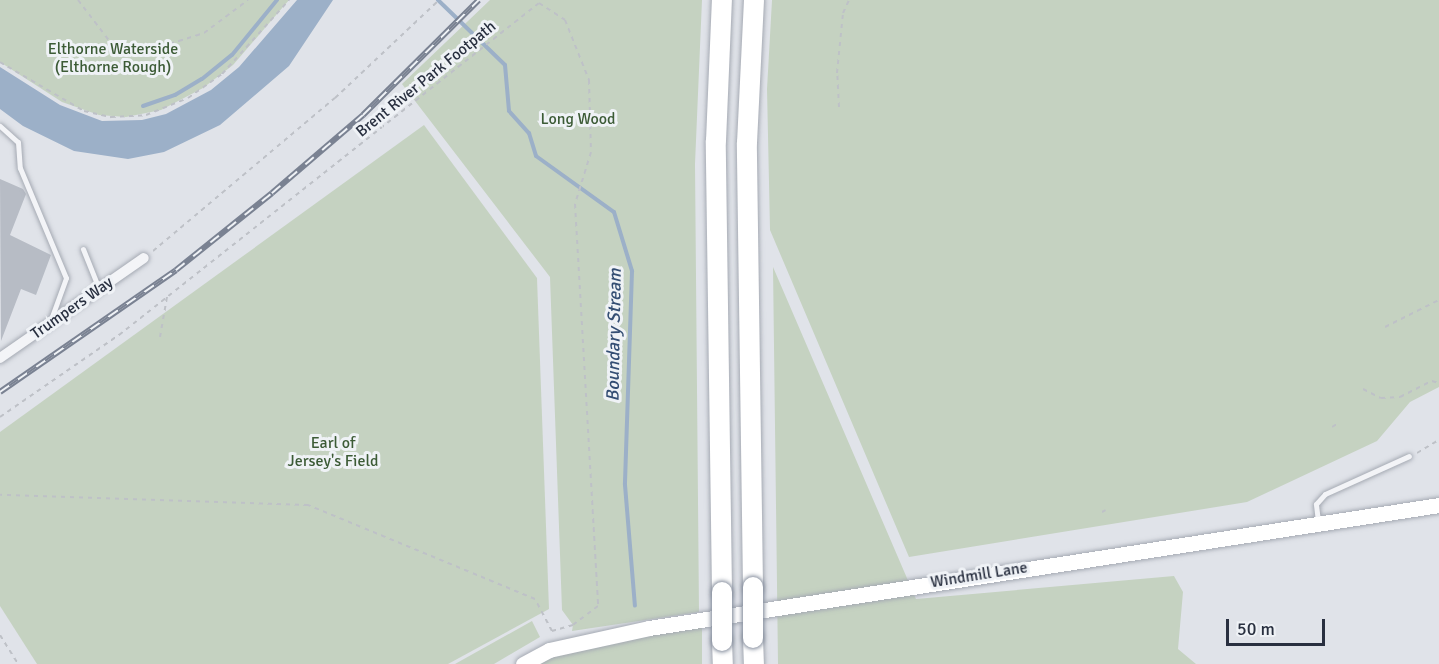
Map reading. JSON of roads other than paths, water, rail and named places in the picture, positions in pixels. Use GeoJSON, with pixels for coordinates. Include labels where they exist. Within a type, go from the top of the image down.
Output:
{"type":"FeatureCollection","features":[{"type":"Feature","properties":{"kind":"highway"},"geometry":{"type":"LineString","coordinates":[[722,0],[716,141],[723,664]]}},
{"type":"Feature","properties":{"kind":"highway"},"geometry":{"type":"LineString","coordinates":[[754,0],[747,143],[754,664]]}},
{"type":"Feature","properties":{"kind":"main road","name":"Windmill Lane"},"geometry":{"type":"LineString","coordinates":[[523,664],[549,650],[649,628],[1439,505]]}},
{"type":"Feature","properties":{"kind":"street","name":"Trumpers Way"},"geometry":{"type":"LineString","coordinates":[[0,358],[144,258]]}},
{"type":"Feature","properties":{"kind":"lane"},"geometry":{"type":"LineString","coordinates":[[0,126],[18,142],[20,168],[66,278],[48,326]]}},
{"type":"Feature","properties":{"kind":"lane"},"geometry":{"type":"LineString","coordinates":[[83,249],[100,290]]}},
{"type":"Feature","properties":{"kind":"lane"},"geometry":{"type":"LineString","coordinates":[[1318,523],[1316,504],[1325,494],[1409,456]]}},
{"type":"Feature","properties":{"kind":"water"},"geometry":{"type":"Polygon","coordinates":[[[297,0],[333,0],[289,66],[220,125],[164,152],[128,159],[74,151],[23,126],[0,109],[0,67],[60,105],[102,121],[142,120],[166,114],[211,90],[239,67],[297,0]]]}},
{"type":"Feature","properties":{"kind":"waterway"},"geometry":{"type":"LineString","coordinates":[[143,106],[175,95],[202,79],[232,55],[277,0]]}},
{"type":"Feature","properties":{"kind":"waterway","name":"Boundary Stream"},"geometry":{"type":"LineString","coordinates":[[438,0],[505,65],[509,111],[529,133],[536,156],[614,212],[632,271],[625,485],[635,606]]}},
{"type":"Feature","properties":{"kind":"railway"},"geometry":{"type":"LineString","coordinates":[[0,392],[176,270],[272,193],[363,115],[479,0]]}},
{"type":"Feature","properties":{"kind":"park label","name":"Elthorne Waterside (Elthorne Rough)"},"geometry":{"type":"Point","coordinates":[113,58]}},
{"type":"Feature","properties":{"kind":"park label","name":"Long Wood"},"geometry":{"type":"Point","coordinates":[578,119]}},
{"type":"Feature","properties":{"kind":"park label","name":"Earl of Jersey's Field"},"geometry":{"type":"Point","coordinates":[333,452]}}]}
